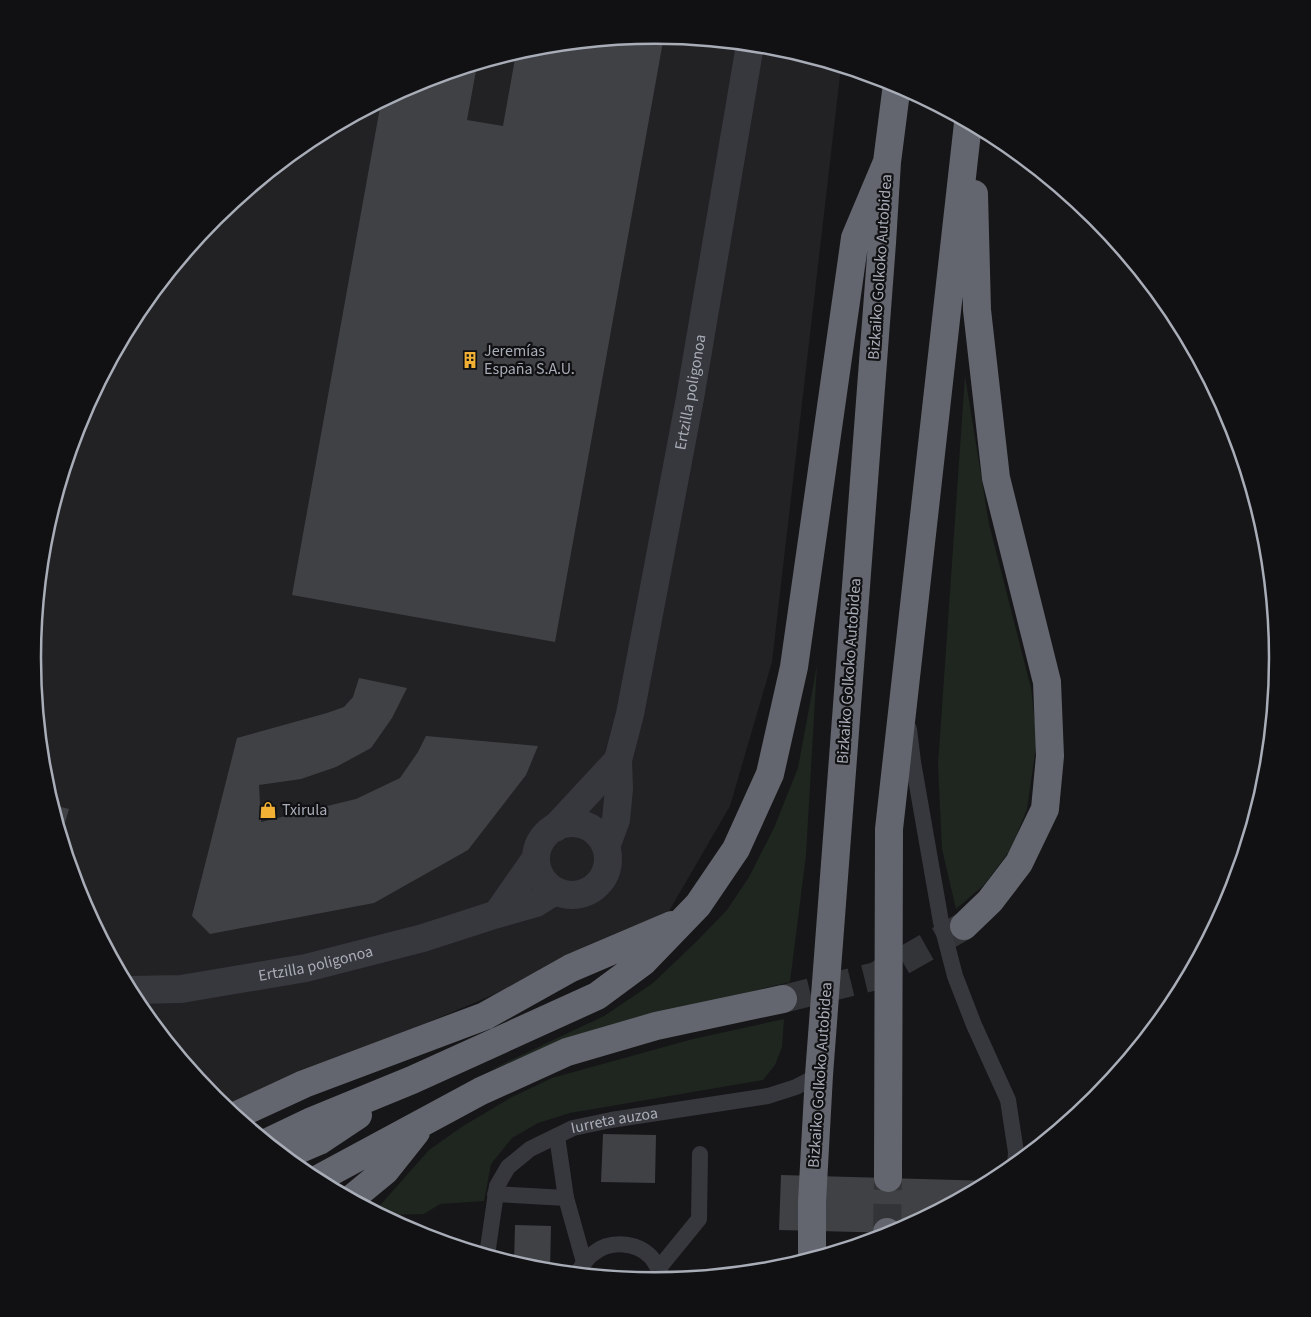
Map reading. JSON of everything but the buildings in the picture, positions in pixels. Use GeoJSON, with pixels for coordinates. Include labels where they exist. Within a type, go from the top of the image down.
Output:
{"type":"FeatureCollection","features":[{"type":"Feature","properties":{"kind":"highway","name":"Bizkaiko Golkoko Autobidea"},"geometry":{"type":"LineString","coordinates":[[812,1252],[812,1202],[819,1075],[887,162],[896,93]]}},
{"type":"Feature","properties":{"kind":"highway"},"geometry":{"type":"LineString","coordinates":[[888,1178],[889,829],[967,130]]}},
{"type":"Feature","properties":{"kind":"highway"},"geometry":{"type":"LineString","coordinates":[[964,926],[990,901],[1019,863],[1045,809],[1050,756],[1047,682],[996,478],[977,310],[973,133]]}},
{"type":"Feature","properties":{"kind":"highway"},"geometry":{"type":"LineString","coordinates":[[274,1139],[312,1121],[412,1080],[598,996],[643,962],[698,905],[736,849],[770,774],[794,667],[855,238],[887,162]]}},
{"type":"Feature","properties":{"kind":"highway"},"geometry":{"type":"LineString","coordinates":[[242,1113],[304,1084],[389,1052],[463,1017],[485,1016],[571,968],[683,920]]}},
{"type":"Feature","properties":{"kind":"highway"},"geometry":{"type":"LineString","coordinates":[[325,1176],[481,1091],[567,1052],[656,1026],[783,999]]}},
{"type":"Feature","properties":{"kind":"highway"},"geometry":{"type":"LineString","coordinates":[[258,1126],[298,1107],[412,1080]]}},
{"type":"Feature","properties":{"kind":"highway"},"geometry":{"type":"LineString","coordinates":[[291,1153],[319,1141],[412,1080]]}},
{"type":"Feature","properties":{"kind":"highway"},"geometry":{"type":"LineString","coordinates":[[356,1194],[385,1171],[424,1123]]}},
{"type":"Feature","properties":{"kind":"highway"},"geometry":{"type":"LineString","coordinates":[[309,1165],[387,1143]]}},
{"type":"Feature","properties":{"kind":"highway"},"geometry":{"type":"LineString","coordinates":[[336,1183],[387,1143]]}},
{"type":"Feature","properties":{"kind":"street","name":"Ertzilla poligonoa"},"geometry":{"type":"LineString","coordinates":[[606,847],[616,820],[621,750],[633,697],[690,398],[749,52]]}},
{"type":"Feature","properties":{"kind":"street"},"geometry":{"type":"LineString","coordinates":[[555,828],[567,824],[579,824],[590,828],[600,836],[606,847],[608,859],[606,871],[600,882],[591,890],[580,894],[567,895],[555,891],[541,877],[537,868],[536,858],[539,846],[546,835],[555,828],[621,750]]}},
{"type":"Feature","properties":{"kind":"street"},"geometry":{"type":"LineString","coordinates":[[497,914],[536,858]]}},
{"type":"Feature","properties":{"kind":"street","name":"Ertzilla poligonoa"},"geometry":{"type":"LineString","coordinates":[[139,990],[181,989],[306,968],[423,938],[536,903],[555,891]]}},
{"type":"Feature","properties":{"kind":"lane"},"geometry":{"type":"LineString","coordinates":[[904,694],[913,762],[941,922],[954,976],[1008,1100],[1016,1156]]}},
{"type":"Feature","properties":{"kind":"lane"},"geometry":{"type":"LineString","coordinates":[[441,1067],[463,1017]]}},
{"type":"Feature","properties":{"kind":"lane","name":"Iurreta auzoa"},"geometry":{"type":"LineString","coordinates":[[489,1249],[497,1186],[508,1167],[530,1149],[573,1128],[611,1120],[768,1096],[796,1087],[819,1075]]}},
{"type":"Feature","properties":{"kind":"lane"},"geometry":{"type":"LineString","coordinates":[[557,1136],[566,1198],[580,1267]]}},
{"type":"Feature","properties":{"kind":"lane"},"geometry":{"type":"LineString","coordinates":[[662,1273],[699,1219],[700,1154]]}},
{"type":"Feature","properties":{"kind":"lane"},"geometry":{"type":"LineString","coordinates":[[496,1194],[566,1198]]}},
{"type":"Feature","properties":{"kind":"lane"},"geometry":{"type":"LineString","coordinates":[[580,1268],[595,1252],[608,1246],[623,1244],[638,1248],[650,1256],[660,1273]]}},
{"type":"Feature","properties":{"kind":"shaded area"},"geometry":{"type":"Polygon","coordinates":[[[656,44],[736,50],[775,56],[840,73],[772,662],[730,806],[669,911],[509,988],[234,1105],[194,1064],[145,1000],[105,930],[88,894],[74,856],[53,778],[43,699],[41,658],[43,618],[53,539],[74,461],[88,423],[124,351],[145,317],[194,253],[221,224],[282,171],[348,127],[384,108],[420,91],[497,65],[536,56],[615,46],[656,44]]]}},
{"type":"Feature","properties":{"kind":"shaded area"},"geometry":{"type":"Polygon","coordinates":[[[965,376],[989,524],[1031,688],[1037,740],[1027,809],[1011,849],[984,885],[956,909],[942,849],[938,765],[965,376]]]}},
{"type":"Feature","properties":{"kind":"shaded area"},"geometry":{"type":"Polygon","coordinates":[[[817,665],[806,855],[790,982],[603,1027],[490,1070],[604,1016],[653,983],[727,910],[749,877],[774,828],[798,768],[817,665]]]}},
{"type":"Feature","properties":{"kind":"shaded area"},"geometry":{"type":"Polygon","coordinates":[[[784,1019],[782,1047],[775,1065],[763,1080],[570,1113],[538,1123],[512,1138],[491,1164],[484,1201],[440,1204],[424,1214],[396,1215],[379,1206],[429,1150],[463,1126],[512,1097],[552,1078],[693,1039],[784,1019]]]}},
{"type":"Feature","properties":{"kind":"tunnel"},"geometry":{"type":"LineString","coordinates":[[783,999],[876,976],[964,926]]}},
{"type":"Feature","properties":{"kind":"tunnel"},"geometry":{"type":"LineString","coordinates":[[887,1227],[888,1178]]}},
{"type":"Feature","properties":{"kind":"place","name":"Jeremías España S.A.U."},"geometry":{"type":"Point","coordinates":[470,360]}},
{"type":"Feature","properties":{"kind":"place","name":"Txirula"},"geometry":{"type":"Point","coordinates":[268,810]}}]}
